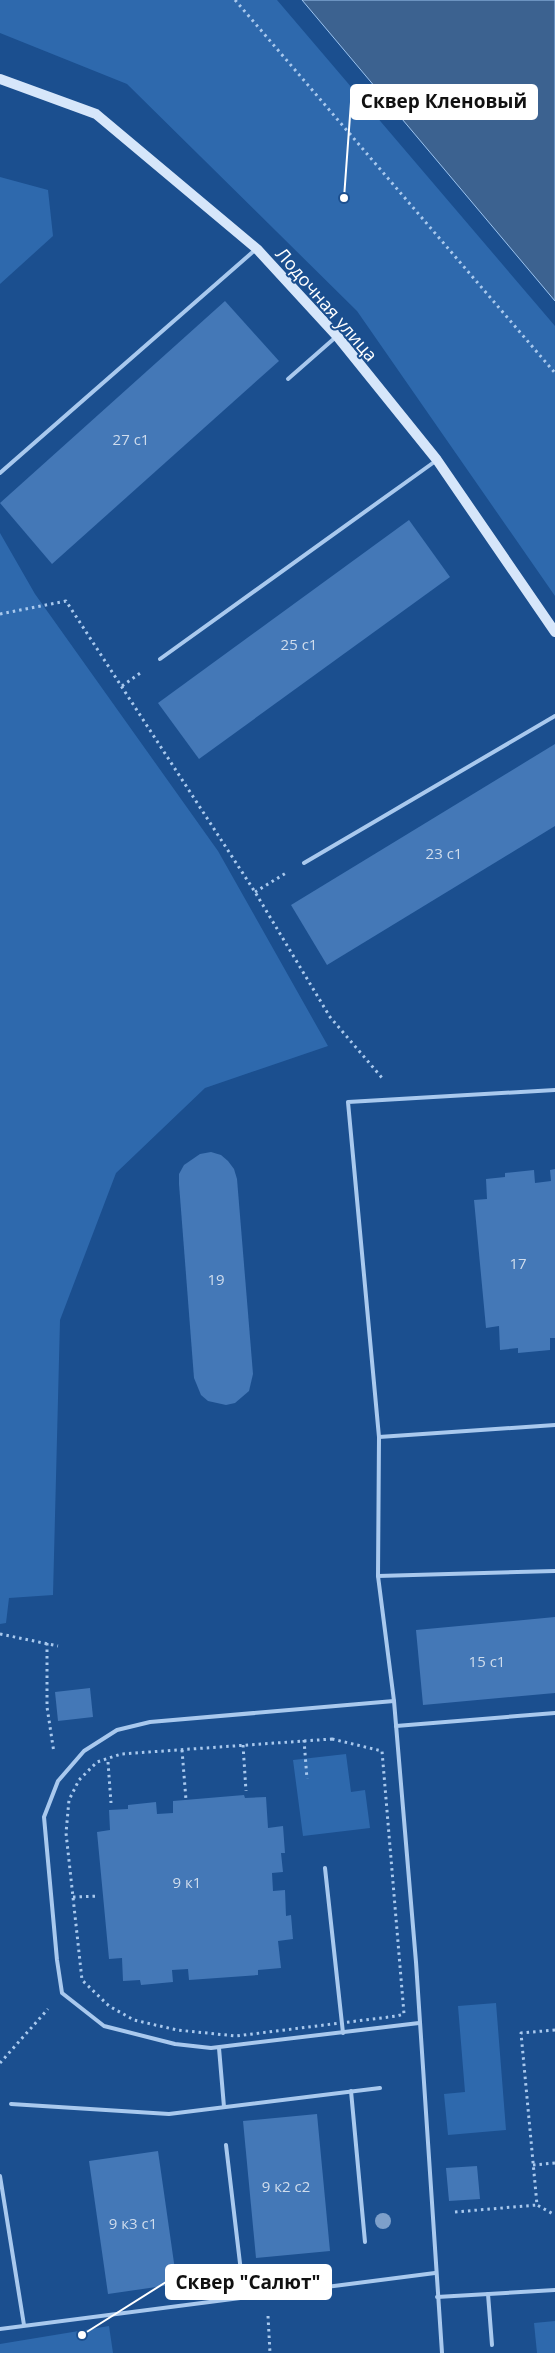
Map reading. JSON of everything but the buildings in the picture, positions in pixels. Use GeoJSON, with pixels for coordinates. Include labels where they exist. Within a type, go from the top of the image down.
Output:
{"type":"FeatureCollection","features":[{"type":"Feature","properties":{"kind":"street","name":"Лодочная улица"},"geometry":{"type":"LineString","coordinates":[[0,79],[96,114],[257,249],[337,336],[437,460],[555,632]]}},
{"type":"Feature","properties":{"kind":"lane"},"geometry":{"type":"LineString","coordinates":[[0,473],[257,249]]}},
{"type":"Feature","properties":{"kind":"lane"},"geometry":{"type":"LineString","coordinates":[[288,379],[337,336]]}},
{"type":"Feature","properties":{"kind":"lane"},"geometry":{"type":"LineString","coordinates":[[160,659],[437,460]]}},
{"type":"Feature","properties":{"kind":"lane"},"geometry":{"type":"LineString","coordinates":[[304,863],[555,716]]}},
{"type":"Feature","properties":{"kind":"lane"},"geometry":{"type":"LineString","coordinates":[[442,2353],[394,1701],[378,1576],[379,1437],[348,1102],[555,1090]]}},
{"type":"Feature","properties":{"kind":"lane"},"geometry":{"type":"LineString","coordinates":[[379,1437],[555,1425]]}},
{"type":"Feature","properties":{"kind":"lane"},"geometry":{"type":"LineString","coordinates":[[378,1576],[555,1571]]}},
{"type":"Feature","properties":{"kind":"lane"},"geometry":{"type":"LineString","coordinates":[[394,1701],[150,1722],[117,1730],[84,1751],[58,1781],[44,1817],[57,1960],[62,1993],[104,2026],[175,2044],[218,2048],[419,2024]]}},
{"type":"Feature","properties":{"kind":"lane"},"geometry":{"type":"LineString","coordinates":[[396,1726],[555,1713]]}},
{"type":"Feature","properties":{"kind":"lane"},"geometry":{"type":"LineString","coordinates":[[325,1868],[343,2033]]}},
{"type":"Feature","properties":{"kind":"lane"},"geometry":{"type":"LineString","coordinates":[[218,2048],[224,2107]]}},
{"type":"Feature","properties":{"kind":"lane"},"geometry":{"type":"LineString","coordinates":[[11,2104],[169,2114],[380,2088]]}},
{"type":"Feature","properties":{"kind":"lane"},"geometry":{"type":"LineString","coordinates":[[351,2091],[364,2242]]}},
{"type":"Feature","properties":{"kind":"lane"},"geometry":{"type":"LineString","coordinates":[[226,2145],[244,2297]]}},
{"type":"Feature","properties":{"kind":"lane"},"geometry":{"type":"LineString","coordinates":[[0,2176],[24,2325]]}},
{"type":"Feature","properties":{"kind":"lane"},"geometry":{"type":"LineString","coordinates":[[0,2329],[435,2273]]}},
{"type":"Feature","properties":{"kind":"lane"},"geometry":{"type":"LineString","coordinates":[[438,2297],[555,2290]]}},
{"type":"Feature","properties":{"kind":"lane"},"geometry":{"type":"LineString","coordinates":[[488,2294],[492,2345]]}},
{"type":"Feature","properties":{"kind":"path"},"geometry":{"type":"LineString","coordinates":[[235,0],[555,373]]}},
{"type":"Feature","properties":{"kind":"path"},"geometry":{"type":"LineString","coordinates":[[0,614],[66,601],[255,892],[330,1017],[400,1098]]}},
{"type":"Feature","properties":{"kind":"path"},"geometry":{"type":"LineString","coordinates":[[122,686],[160,659]]}},
{"type":"Feature","properties":{"kind":"path"},"geometry":{"type":"LineString","coordinates":[[255,892],[304,863]]}},
{"type":"Feature","properties":{"kind":"path"},"geometry":{"type":"LineString","coordinates":[[0,1634],[58,1646]]}},
{"type":"Feature","properties":{"kind":"path"},"geometry":{"type":"LineString","coordinates":[[47,1643],[47,1706],[58,1781]]}},
{"type":"Feature","properties":{"kind":"path"},"geometry":{"type":"LineString","coordinates":[[332,1739],[382,1752],[404,2014],[236,2036],[177,2030],[134,2020],[109,2006],[82,1980],[66,1832],[69,1800],[80,1780],[97,1762],[121,1754],[304,1740],[332,1739]]}},
{"type":"Feature","properties":{"kind":"path"},"geometry":{"type":"LineString","coordinates":[[304,1740],[307,1779]]}},
{"type":"Feature","properties":{"kind":"path"},"geometry":{"type":"LineString","coordinates":[[242,1744],[246,1791]]}},
{"type":"Feature","properties":{"kind":"path"},"geometry":{"type":"LineString","coordinates":[[182,1750],[186,1800]]}},
{"type":"Feature","properties":{"kind":"path"},"geometry":{"type":"LineString","coordinates":[[108,1759],[111,1803]]}},
{"type":"Feature","properties":{"kind":"path"},"geometry":{"type":"LineString","coordinates":[[73,1897],[99,1896]]}},
{"type":"Feature","properties":{"kind":"path"},"geometry":{"type":"LineString","coordinates":[[0,2063],[62,1993]]}},
{"type":"Feature","properties":{"kind":"path"},"geometry":{"type":"LineString","coordinates":[[537,2204],[521,2033],[555,2030]]}},
{"type":"Feature","properties":{"kind":"path"},"geometry":{"type":"LineString","coordinates":[[533,2166],[555,2163]]}},
{"type":"Feature","properties":{"kind":"path"},"geometry":{"type":"LineString","coordinates":[[432,2214],[537,2204],[555,2215]]}},
{"type":"Feature","properties":{"kind":"path"},"geometry":{"type":"LineString","coordinates":[[266,2294],[270,2353]]}},
{"type":"Feature","properties":{"kind":"shaded area"},"geometry":{"type":"Polygon","coordinates":[[[0,0],[277,0],[555,326],[555,596],[357,311],[127,84],[0,33],[0,0]]]}},
{"type":"Feature","properties":{"kind":"shaded area"},"geometry":{"type":"Polygon","coordinates":[[[302,0],[555,0],[555,301],[302,0]]]}},
{"type":"Feature","properties":{"kind":"shaded area"},"geometry":{"type":"Polygon","coordinates":[[[0,177],[48,190],[53,236],[0,284],[0,177]]]}},
{"type":"Feature","properties":{"kind":"shaded area"},"geometry":{"type":"Polygon","coordinates":[[[0,533],[35,594],[218,851],[328,1046],[205,1088],[116,1173],[60,1320],[53,1595],[9,1598],[6,1623],[0,1624],[0,533]]]}},
{"type":"Feature","properties":{"kind":"shaded area"},"geometry":{"type":"Polygon","coordinates":[[[346,1754],[351,1792],[365,1790],[370,1828],[303,1836],[293,1760],[346,1754]]]}},
{"type":"Feature","properties":{"kind":"shaded area"},"geometry":{"type":"Polygon","coordinates":[[[496,2003],[506,2130],[448,2135],[444,2094],[465,2092],[458,2006],[496,2003]]]}},
{"type":"Feature","properties":{"kind":"shaded area"},"geometry":{"type":"Polygon","coordinates":[[[555,2321],[555,2353],[537,2353],[534,2323],[555,2321]]]}},
{"type":"Feature","properties":{"kind":"shaded area"},"geometry":{"type":"Polygon","coordinates":[[[109,2326],[113,2353],[0,2353],[0,2344],[109,2326]]]}},
{"type":"Feature","properties":{"kind":"place","name":"Сквер Кленовый"},"geometry":{"type":"Point","coordinates":[344,198]}},
{"type":"Feature","properties":{"kind":"place","name":"Сквер \"Салют\""},"geometry":{"type":"Point","coordinates":[82,2335]}}]}
